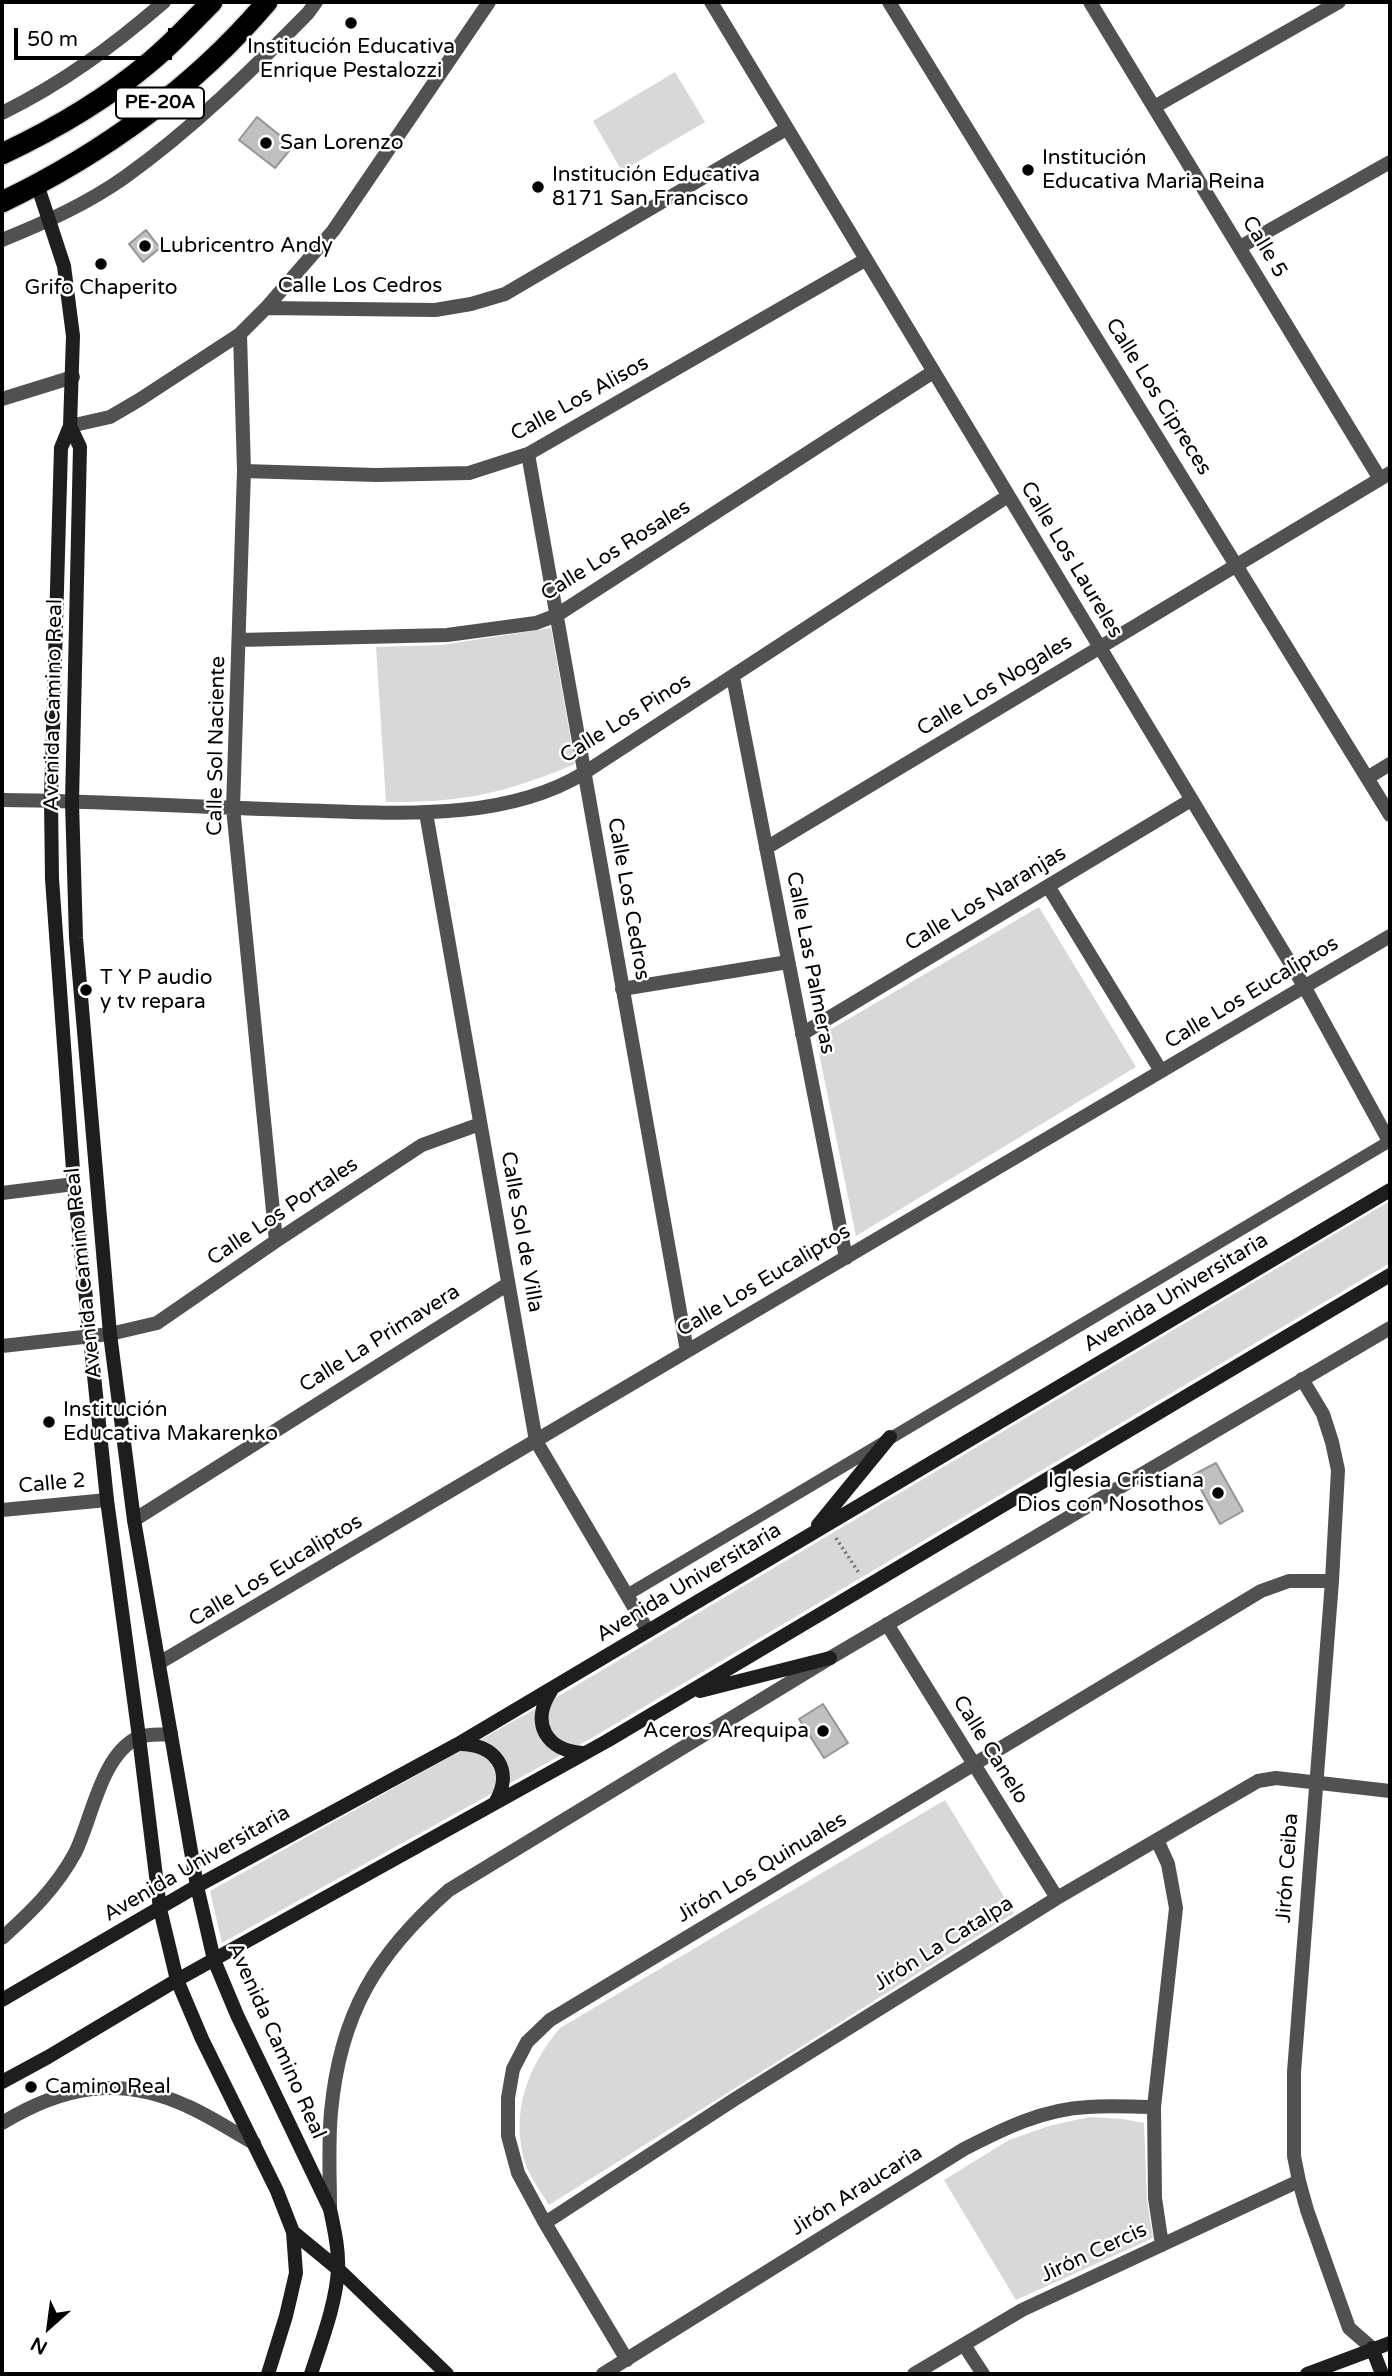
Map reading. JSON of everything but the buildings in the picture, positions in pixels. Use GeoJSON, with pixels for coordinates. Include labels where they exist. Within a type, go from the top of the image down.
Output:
{"type":"FeatureCollection","features":[{"type":"Feature","properties":{"kind":"highway","name":"PE-20A"},"geometry":{"type":"LineString","coordinates":[[2,154],[51,130],[121,85],[151,61],[212,2]]}},
{"type":"Feature","properties":{"kind":"highway","name":"PE-20A"},"geometry":{"type":"LineString","coordinates":[[2,202],[93,152],[174,92],[213,58],[267,2]]}},
{"type":"Feature","properties":{"kind":"main road","name":"Avenida Camino Real"},"geometry":{"type":"LineString","coordinates":[[37,184],[64,266],[73,336],[70,426],[61,448],[51,800],[55,942],[74,1185],[107,1500],[160,1909],[177,1980],[293,2232],[296,2273],[268,2374]]}},
{"type":"Feature","properties":{"kind":"main road","name":"Avenida Camino Real"},"geometry":{"type":"LineString","coordinates":[[70,426],[80,447],[72,802],[76,938],[110,1334],[134,1520],[197,1886],[214,1960],[237,2015],[330,2209],[336,2237],[338,2269],[327,2322],[311,2374]]}},
{"type":"Feature","properties":{"kind":"main road","name":"Avenida Universitaria"},"geometry":{"type":"LineString","coordinates":[[2,2000],[197,1886],[458,1744],[1390,1190]]}},
{"type":"Feature","properties":{"kind":"main road"},"geometry":{"type":"LineString","coordinates":[[2,2082],[177,1980],[584,1753],[1390,1275]]}},
{"type":"Feature","properties":{"kind":"main road"},"geometry":{"type":"LineString","coordinates":[[809,1536],[890,1437]]}},
{"type":"Feature","properties":{"kind":"main road"},"geometry":{"type":"LineString","coordinates":[[685,1694],[830,1658]]}},
{"type":"Feature","properties":{"kind":"main road"},"geometry":{"type":"LineString","coordinates":[[552,1689],[543,1702],[541,1718],[545,1733],[561,1749],[584,1753]]}},
{"type":"Feature","properties":{"kind":"main road"},"geometry":{"type":"LineString","coordinates":[[458,1744],[474,1744],[488,1750],[498,1761],[503,1775],[502,1791],[494,1804]]}},
{"type":"Feature","properties":{"kind":"main road"},"geometry":{"type":"LineString","coordinates":[[293,2232],[338,2269],[447,2374]]}},
{"type":"Feature","properties":{"kind":"main road"},"geometry":{"type":"LineString","coordinates":[[1307,2374],[1390,2343]]}},
{"type":"Feature","properties":{"kind":"main road"},"geometry":{"type":"LineString","coordinates":[[1372,2348],[1382,2374]]}},
{"type":"Feature","properties":{"kind":"street"},"geometry":{"type":"LineString","coordinates":[[2,113],[38,95],[117,43],[164,2]]}},
{"type":"Feature","properties":{"kind":"street"},"geometry":{"type":"LineString","coordinates":[[2,240],[50,220],[123,178],[184,132],[246,76],[316,2]]}},
{"type":"Feature","properties":{"kind":"street"},"geometry":{"type":"LineString","coordinates":[[70,426],[110,417],[240,334],[266,308],[333,230],[489,2]]}},
{"type":"Feature","properties":{"kind":"street","name":"Calle Los Laureles"},"geometry":{"type":"LineString","coordinates":[[710,2],[1304,986],[1390,1142]]}},
{"type":"Feature","properties":{"kind":"street","name":"Calle Los Cipreces"},"geometry":{"type":"LineString","coordinates":[[890,2],[1390,815]]}},
{"type":"Feature","properties":{"kind":"street","name":"Calle 5"},"geometry":{"type":"LineString","coordinates":[[1090,2],[1240,247],[1385,476]]}},
{"type":"Feature","properties":{"kind":"street"},"geometry":{"type":"LineString","coordinates":[[1154,107],[1339,2]]}},
{"type":"Feature","properties":{"kind":"street","name":"Calle Los Cedros"},"geometry":{"type":"LineString","coordinates":[[266,308],[435,310],[471,304],[505,294],[786,129]]}},
{"type":"Feature","properties":{"kind":"street"},"geometry":{"type":"LineString","coordinates":[[1240,247],[1390,162]]}},
{"type":"Feature","properties":{"kind":"street","name":"Calle Los Alisos"},"geometry":{"type":"LineString","coordinates":[[244,471],[376,475],[469,473],[528,454],[865,260]]}},
{"type":"Feature","properties":{"kind":"street","name":"Calle Sol Naciente"},"geometry":{"type":"LineString","coordinates":[[240,334],[244,471],[233,808],[276,1241]]}},
{"type":"Feature","properties":{"kind":"street","name":"Calle Los Rosales"},"geometry":{"type":"LineString","coordinates":[[239,640],[447,635],[536,623],[557,615],[933,372]]}},
{"type":"Feature","properties":{"kind":"street"},"geometry":{"type":"LineString","coordinates":[[2,399],[73,377]]}},
{"type":"Feature","properties":{"kind":"street","name":"Calle Los Cedros"},"geometry":{"type":"LineString","coordinates":[[528,454],[687,1351]]}},
{"type":"Feature","properties":{"kind":"street","name":"Calle Los Nogales"},"geometry":{"type":"LineString","coordinates":[[766,848],[1385,476]]}},
{"type":"Feature","properties":{"kind":"street","name":"Calle Los Pinos"},"geometry":{"type":"LineString","coordinates":[[2,800],[426,813],[505,803],[537,794],[584,773],[1008,496]]}},
{"type":"Feature","properties":{"kind":"street","name":"Calle Las Palmeras"},"geometry":{"type":"LineString","coordinates":[[733,677],[846,1258]]}},
{"type":"Feature","properties":{"kind":"street"},"geometry":{"type":"LineString","coordinates":[[1367,778],[1390,764]]}},
{"type":"Feature","properties":{"kind":"street","name":"Calle Los Naranjas"},"geometry":{"type":"LineString","coordinates":[[802,1034],[1191,800]]}},
{"type":"Feature","properties":{"kind":"street","name":"Calle Sol de Villa"},"geometry":{"type":"LineString","coordinates":[[426,813],[536,1441],[648,1631]]}},
{"type":"Feature","properties":{"kind":"street"},"geometry":{"type":"LineString","coordinates":[[1048,886],[1161,1071]]}},
{"type":"Feature","properties":{"kind":"street","name":"Calle Los Eucaliptos"},"geometry":{"type":"LineString","coordinates":[[159,1664],[1390,936]]}},
{"type":"Feature","properties":{"kind":"street"},"geometry":{"type":"LineString","coordinates":[[622,989],[788,962]]}},
{"type":"Feature","properties":{"kind":"street","name":"Calle Los Portales"},"geometry":{"type":"LineString","coordinates":[[2,1346],[110,1334],[157,1323],[422,1145],[481,1124]]}},
{"type":"Feature","properties":{"kind":"street"},"geometry":{"type":"LineString","coordinates":[[2,1193],[74,1185]]}},
{"type":"Feature","properties":{"kind":"street","name":"Calle La Primavera"},"geometry":{"type":"LineString","coordinates":[[134,1520],[508,1284]]}},
{"type":"Feature","properties":{"kind":"street"},"geometry":{"type":"LineString","coordinates":[[330,2209],[331,2113],[337,2067],[351,2020],[363,1992],[384,1958],[414,1920],[449,1889],[887,1624],[1390,1328]]}},
{"type":"Feature","properties":{"kind":"street","name":"Jirón Ceiba"},"geometry":{"type":"LineString","coordinates":[[1302,1379],[1323,1414],[1338,1470],[1293,2103],[1294,2156],[1299,2181],[1349,2328],[1372,2348]]}},
{"type":"Feature","properties":{"kind":"street","name":"Calle 2"},"geometry":{"type":"LineString","coordinates":[[2,1510],[107,1500]]}},
{"type":"Feature","properties":{"kind":"street","name":"Jirón Los Quinuales"},"geometry":{"type":"LineString","coordinates":[[627,2360],[518,2173],[508,2136],[508,2098],[513,2069],[527,2042],[550,2020],[1261,1591],[1289,1581],[1332,1581]]}},
{"type":"Feature","properties":{"kind":"street","name":"Calle Canelo"},"geometry":{"type":"LineString","coordinates":[[887,1624],[1057,1898]]}},
{"type":"Feature","properties":{"kind":"street"},"geometry":{"type":"LineString","coordinates":[[2,1938],[32,1912],[57,1883],[76,1851],[109,1768],[121,1750],[139,1737],[171,1734]]}},
{"type":"Feature","properties":{"kind":"street","name":"Jirón La Catalpa"},"geometry":{"type":"LineString","coordinates":[[545,2223],[747,2092],[1057,1898],[1258,1781],[1276,1778],[1390,1791]]}},
{"type":"Feature","properties":{"kind":"street"},"geometry":{"type":"LineString","coordinates":[[1157,1840],[1168,1864],[1176,1908],[1154,2107],[1155,2198],[1161,2245]]}},
{"type":"Feature","properties":{"kind":"street"},"geometry":{"type":"LineString","coordinates":[[2,2123],[32,2105],[70,2092],[108,2087],[149,2092],[187,2106],[254,2143]]}},
{"type":"Feature","properties":{"kind":"street","name":"Jirón Araucaria"},"geometry":{"type":"LineString","coordinates":[[603,2374],[964,2149],[1010,2126],[1046,2114],[1087,2106],[1154,2107]]}},
{"type":"Feature","properties":{"kind":"street","name":"Jirón Cercis"},"geometry":{"type":"LineString","coordinates":[[914,2374],[1022,2310],[1299,2181]]}},
{"type":"Feature","properties":{"kind":"street"},"geometry":{"type":"LineString","coordinates":[[964,2345],[983,2374]]}},
{"type":"Feature","properties":{"kind":"lane","name":"Avenida Universitaria"},"geometry":{"type":"LineString","coordinates":[[627,1595],[1390,1142]]}},
{"type":"Feature","properties":{"kind":"path"},"geometry":{"type":"LineString","coordinates":[[827,1525],[868,1586]]}},
{"type":"Feature","properties":{"kind":"shaded area"},"geometry":{"type":"Polygon","coordinates":[[[675,72],[705,122],[622,171],[593,121],[675,72]]]}},
{"type":"Feature","properties":{"kind":"shaded area"},"geometry":{"type":"Polygon","coordinates":[[[551,628],[575,764],[527,782],[483,794],[438,801],[386,802],[376,647],[442,645],[551,628]]]}},
{"type":"Feature","properties":{"kind":"shaded area"},"geometry":{"type":"Polygon","coordinates":[[[1039,907],[1136,1067],[856,1236],[816,1038],[1039,907]]]}},
{"type":"Feature","properties":{"kind":"shaded area"},"geometry":{"type":"Polygon","coordinates":[[[1390,1201],[1390,1263],[590,1739],[222,1943],[210,1891],[562,1694],[1390,1201]]]}},
{"type":"Feature","properties":{"kind":"shaded area"},"geometry":{"type":"Polygon","coordinates":[[[945,1800],[1014,1913],[549,2205],[525,2163],[521,2144],[521,2108],[531,2074],[560,2028],[945,1800]]]}},
{"type":"Feature","properties":{"kind":"shaded area"},"geometry":{"type":"Polygon","coordinates":[[[1089,2117],[1144,2123],[1147,2200],[1153,2238],[1016,2300],[944,2180],[1009,2140],[1049,2126],[1089,2117]]]}},
{"type":"Feature","properties":{"kind":"place","name":"Institución Educativa Enrique Pestalozzi"},"geometry":{"type":"Point","coordinates":[351,23]}},
{"type":"Feature","properties":{"kind":"place","name":"San Lorenzo"},"geometry":{"type":"Point","coordinates":[266,143]}},
{"type":"Feature","properties":{"kind":"place","name":"Institución Educativa Maria Reina"},"geometry":{"type":"Point","coordinates":[1028,170]}},
{"type":"Feature","properties":{"kind":"place","name":"Institución Educativa 8171 San Francisco"},"geometry":{"type":"Point","coordinates":[538,187]}},
{"type":"Feature","properties":{"kind":"place","name":"Lubricentro Andy"},"geometry":{"type":"Point","coordinates":[145,246]}},
{"type":"Feature","properties":{"kind":"place","name":"Grifo Chaperito"},"geometry":{"type":"Point","coordinates":[101,264]}},
{"type":"Feature","properties":{"kind":"place","name":"T Y P audio y tv repara"},"geometry":{"type":"Point","coordinates":[86,990]}},
{"type":"Feature","properties":{"kind":"place","name":"Institución Educativa Makarenko"},"geometry":{"type":"Point","coordinates":[49,1422]}},
{"type":"Feature","properties":{"kind":"place","name":"Iglesia Cristiana Dios con Nosothos"},"geometry":{"type":"Point","coordinates":[1218,1493]}},
{"type":"Feature","properties":{"kind":"place","name":"Aceros Arequipa"},"geometry":{"type":"Point","coordinates":[823,1731]}},
{"type":"Feature","properties":{"kind":"place","name":"Camino Real"},"geometry":{"type":"Point","coordinates":[31,2087]}}]}
